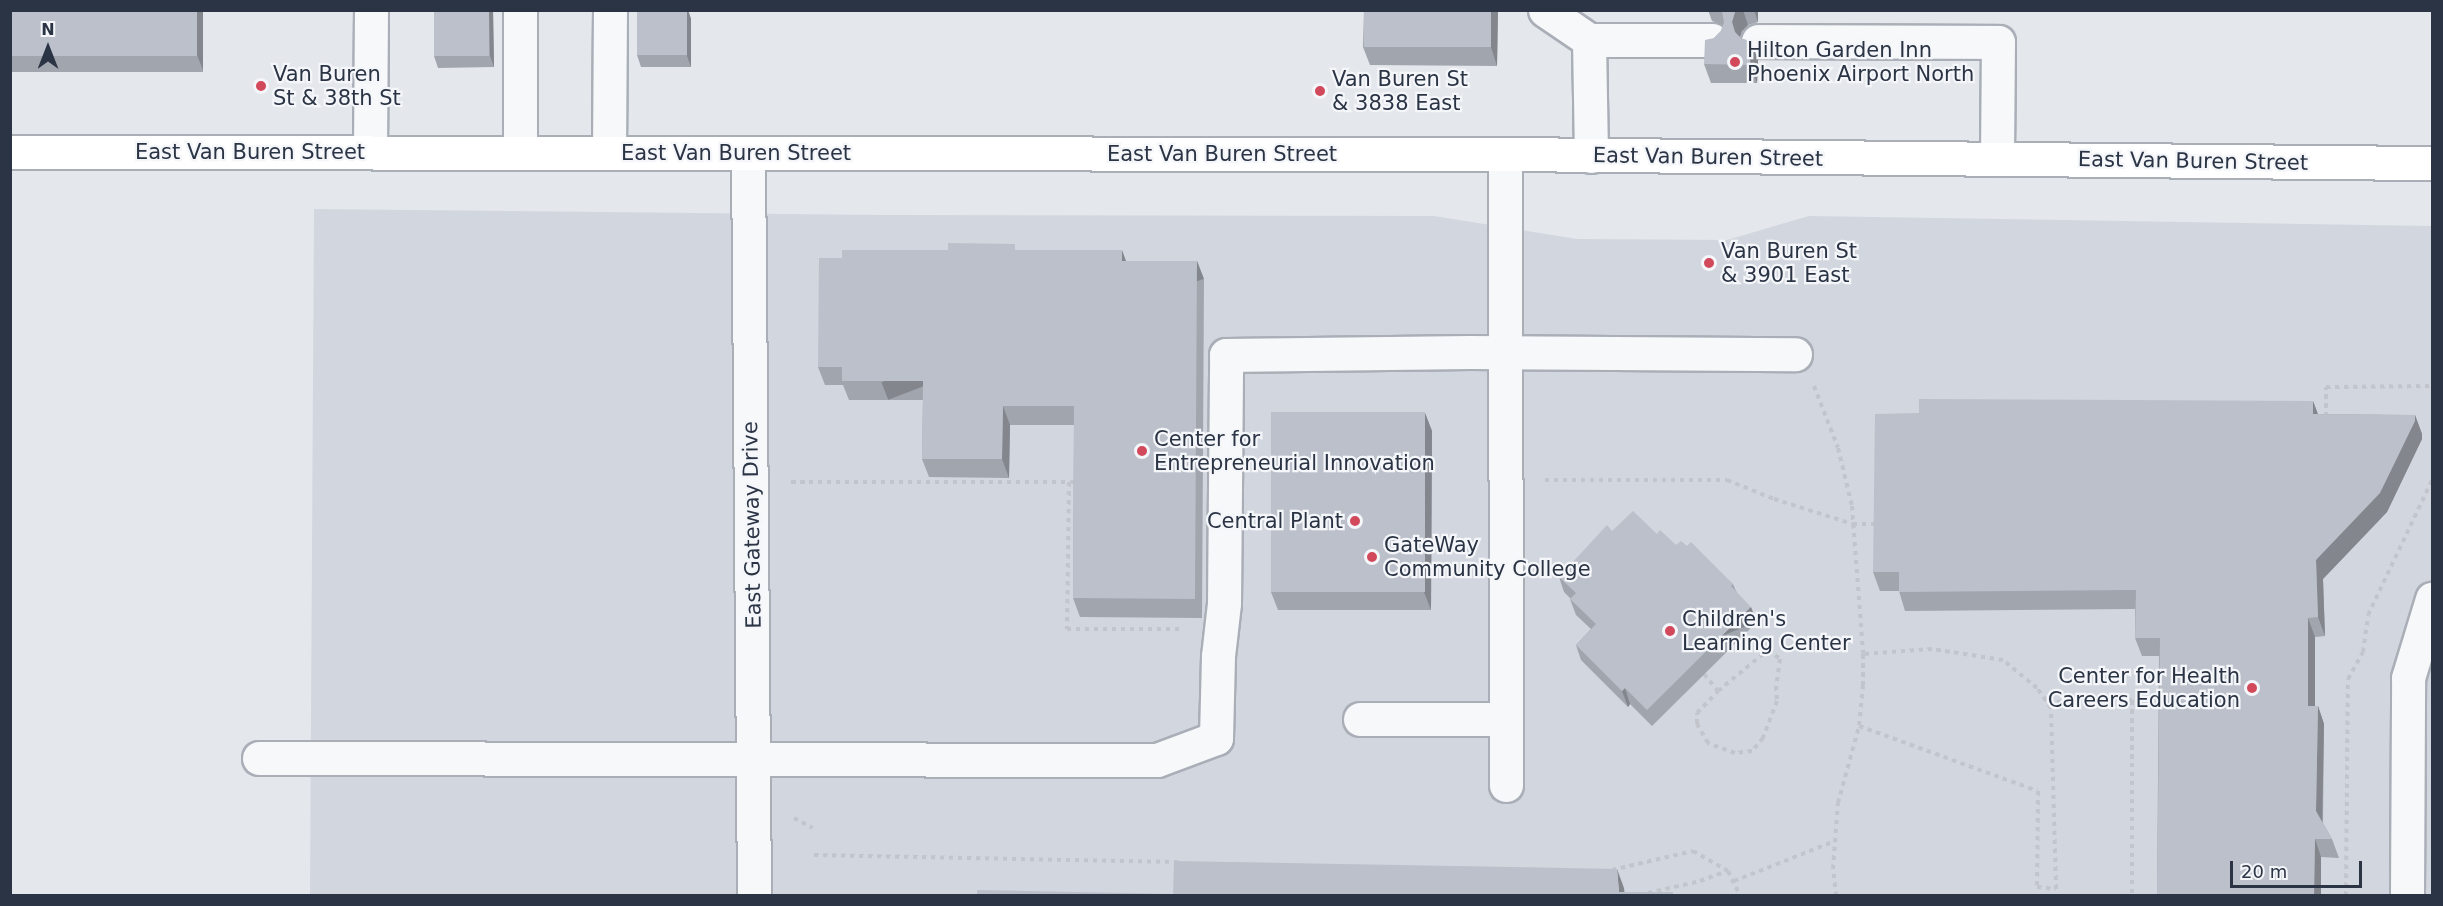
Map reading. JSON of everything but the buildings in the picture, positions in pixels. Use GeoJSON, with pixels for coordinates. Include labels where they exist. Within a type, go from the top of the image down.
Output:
{"type":"FeatureCollection","features":[{"type":"Feature","properties":{"kind":"main road","name":"East Van Buren Street"},"geometry":{"type":"LineString","coordinates":[[10,152],[1505,154],[2433,163]]}},
{"type":"Feature","properties":{"kind":"street"},"geometry":{"type":"LineString","coordinates":[[370,152],[371,10]]}},
{"type":"Feature","properties":{"kind":"street"},"geometry":{"type":"LineString","coordinates":[[520,10],[520,153]]}},
{"type":"Feature","properties":{"kind":"street"},"geometry":{"type":"LineString","coordinates":[[609,153],[610,10]]}},
{"type":"Feature","properties":{"kind":"street"},"geometry":{"type":"LineString","coordinates":[[1545,10],[1589,40],[1712,40]]}},
{"type":"Feature","properties":{"kind":"street"},"geometry":{"type":"LineString","coordinates":[[1589,40],[1591,156]]}},
{"type":"Feature","properties":{"kind":"street"},"geometry":{"type":"LineString","coordinates":[[1758,41],[1998,42],[1997,159]]}},
{"type":"Feature","properties":{"kind":"street","name":"East Gateway Drive"},"geometry":{"type":"LineString","coordinates":[[748,154],[754,896]]}},
{"type":"Feature","properties":{"kind":"street"},"geometry":{"type":"LineString","coordinates":[[1505,154],[1506,785]]}},
{"type":"Feature","properties":{"kind":"street"},"geometry":{"type":"LineString","coordinates":[[259,758],[1157,760],[1216,738],[1224,603],[1226,355],[1505,352],[1795,354]]}},
{"type":"Feature","properties":{"kind":"street"},"geometry":{"type":"LineString","coordinates":[[2407,896],[2420,678],[2433,599]]}},
{"type":"Feature","properties":{"kind":"street"},"geometry":{"type":"LineString","coordinates":[[1360,718],[1506,719]]}},
{"type":"Feature","properties":{"kind":"path"},"geometry":{"type":"LineString","coordinates":[[1813,384],[1838,448],[1851,506],[1863,654],[1859,726],[1838,802],[1833,869],[1836,896]]}},
{"type":"Feature","properties":{"kind":"path"},"geometry":{"type":"LineString","coordinates":[[2326,421],[2326,387],[2433,386]]}},
{"type":"Feature","properties":{"kind":"path"},"geometry":{"type":"LineString","coordinates":[[1544,480],[1726,480],[1774,499],[1853,524],[1880,524]]}},
{"type":"Feature","properties":{"kind":"path"},"geometry":{"type":"LineString","coordinates":[[790,482],[1081,482]]}},
{"type":"Feature","properties":{"kind":"path"},"geometry":{"type":"LineString","coordinates":[[1069,482],[1067,629],[1221,629]]}},
{"type":"Feature","properties":{"kind":"path"},"geometry":{"type":"LineString","coordinates":[[1859,726],[2038,791],[2037,887],[2056,889],[2051,708],[2037,688],[2003,660],[1932,649],[1863,654]]}},
{"type":"Feature","properties":{"kind":"path"},"geometry":{"type":"LineString","coordinates":[[1768,650],[1780,659],[1776,686],[1777,701],[1763,738],[1752,751],[1735,753],[1708,743],[1697,724],[1696,713],[1718,691],[1768,650]]}},
{"type":"Feature","properties":{"kind":"path"},"geometry":{"type":"LineString","coordinates":[[1704,674],[1718,691]]}},
{"type":"Feature","properties":{"kind":"path"},"geometry":{"type":"LineString","coordinates":[[2048,702],[2132,700],[2132,896]]}},
{"type":"Feature","properties":{"kind":"path"},"geometry":{"type":"LineString","coordinates":[[788,814],[813,828]]}},
{"type":"Feature","properties":{"kind":"path"},"geometry":{"type":"LineString","coordinates":[[1734,881],[1835,841]]}},
{"type":"Feature","properties":{"kind":"path"},"geometry":{"type":"LineString","coordinates":[[1601,870],[1613,870],[1694,851],[1728,870],[1740,896]]}},
{"type":"Feature","properties":{"kind":"path"},"geometry":{"type":"LineString","coordinates":[[814,855],[1183,862]]}},
{"type":"Feature","properties":{"kind":"path"},"geometry":{"type":"LineString","coordinates":[[1637,896],[1700,881],[1728,870]]}},
{"type":"Feature","properties":{"kind":"shaded area","name":"GateWay Community College"},"geometry":{"type":"Polygon","coordinates":[[[314,209],[879,215],[1434,216],[1577,239],[1727,240],[1809,216],[2432,226],[2432,895],[310,896],[314,209]]]}},
{"type":"Feature","properties":{"kind":"place","name":"Hilton Garden Inn Phoenix Airport North"},"geometry":{"type":"Point","coordinates":[1735,62]}},
{"type":"Feature","properties":{"kind":"place","name":"Van Buren St & 38th St"},"geometry":{"type":"Point","coordinates":[261,86]}},
{"type":"Feature","properties":{"kind":"place","name":"Van Buren St & 3838 East"},"geometry":{"type":"Point","coordinates":[1320,91]}},
{"type":"Feature","properties":{"kind":"place","name":"Van Buren St & 3901 East"},"geometry":{"type":"Point","coordinates":[1709,263]}},
{"type":"Feature","properties":{"kind":"place","name":"Center for Entrepreneurial Innovation"},"geometry":{"type":"Point","coordinates":[1142,451]}},
{"type":"Feature","properties":{"kind":"place","name":"Central Plant"},"geometry":{"type":"Point","coordinates":[1355,521]}},
{"type":"Feature","properties":{"kind":"place","name":"GateWay Community College"},"geometry":{"type":"Point","coordinates":[1372,557]}},
{"type":"Feature","properties":{"kind":"place","name":"Children's Learning Center"},"geometry":{"type":"Point","coordinates":[1670,631]}},
{"type":"Feature","properties":{"kind":"place","name":"Center for Health Careers Education"},"geometry":{"type":"Point","coordinates":[2252,688]}}]}
